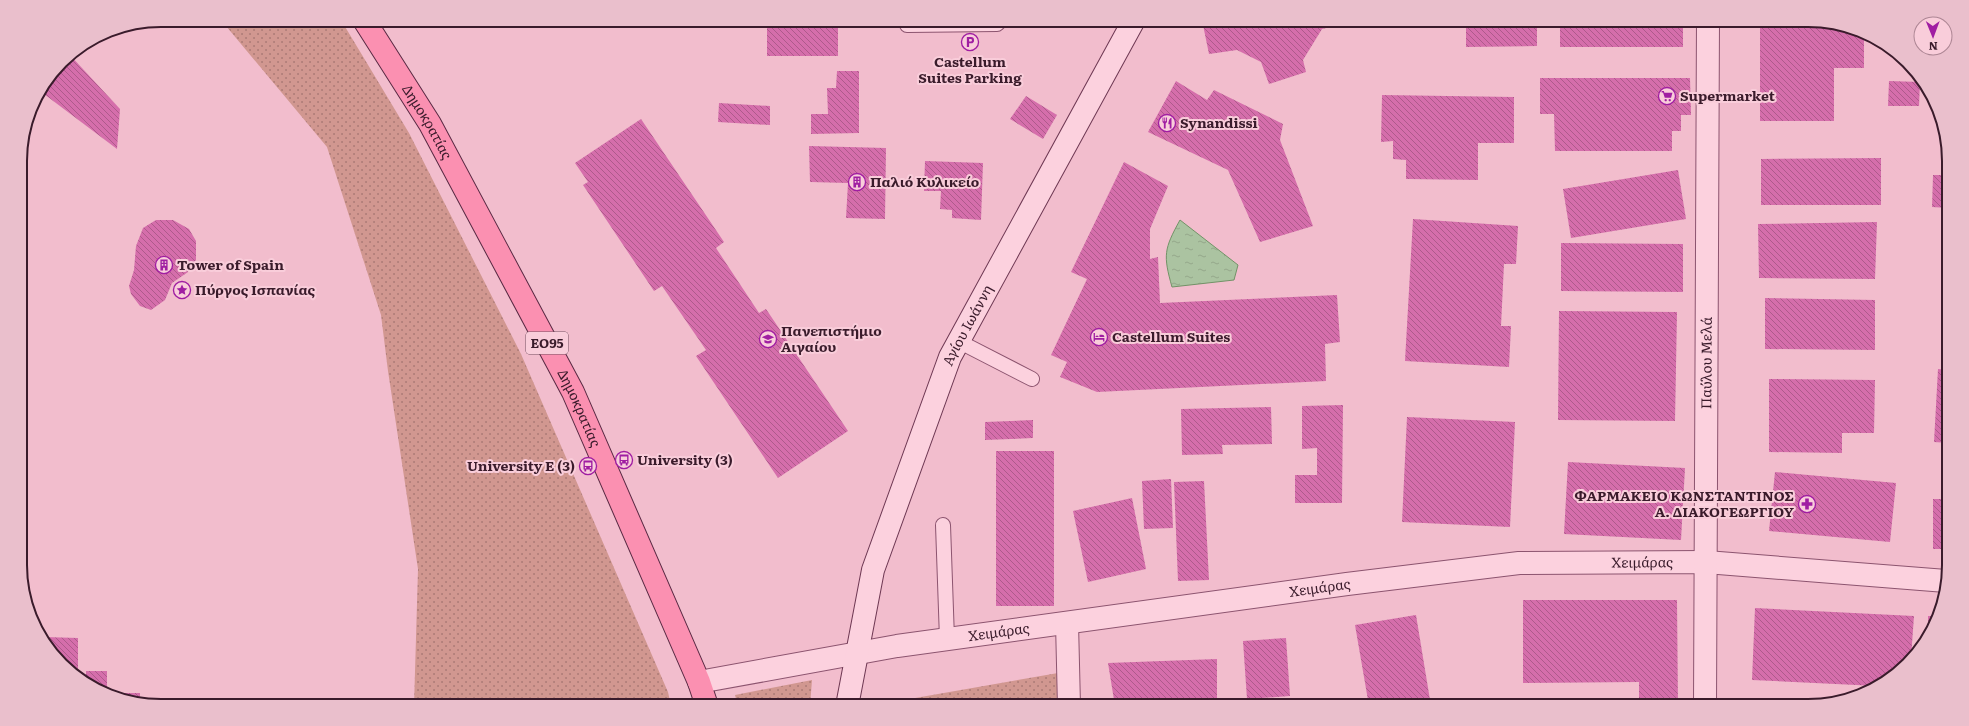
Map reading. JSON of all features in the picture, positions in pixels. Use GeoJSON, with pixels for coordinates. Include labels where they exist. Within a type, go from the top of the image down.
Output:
{"type":"FeatureCollection","features":[{"type":"Feature","properties":{"kind":"main road","name":"Δημοκρατίας"},"geometry":{"type":"LineString","coordinates":[[368,27],[430,124],[573,392],[699,682],[705,699]]}},
{"type":"Feature","properties":{"kind":"street","name":"Αγίου Ιωάννη"},"geometry":{"type":"LineString","coordinates":[[848,699],[873,570],[950,357],[1130,27]]}},
{"type":"Feature","properties":{"kind":"street","name":"Παύλου Μελά"},"geometry":{"type":"LineString","coordinates":[[1705,699],[1708,27]]}},
{"type":"Feature","properties":{"kind":"street","name":"Χειμάρας"},"geometry":{"type":"LineString","coordinates":[[699,682],[856,653],[947,639],[1346,584],[1519,563],[1706,562],[1941,580]]}},
{"type":"Feature","properties":{"kind":"street"},"geometry":{"type":"LineString","coordinates":[[1067,623],[1069,699]]}},
{"type":"Feature","properties":{"kind":"lane"},"geometry":{"type":"LineString","coordinates":[[958,341],[1032,379]]}},
{"type":"Feature","properties":{"kind":"lane"},"geometry":{"type":"LineString","coordinates":[[943,525],[947,639]]}},
{"type":"Feature","properties":{"kind":"shaded area"},"geometry":{"type":"Polygon","coordinates":[[[227,27],[345,27],[409,133],[521,354],[668,692],[670,699],[414,699],[418,569],[381,315],[327,147],[227,27]]]}},
{"type":"Feature","properties":{"kind":"shaded area"},"geometry":{"type":"Polygon","coordinates":[[[1058,673],[1059,699],[909,699],[1058,673]]]}},
{"type":"Feature","properties":{"kind":"shaded area"},"geometry":{"type":"Polygon","coordinates":[[[812,680],[811,699],[736,699],[735,695],[812,680]]]}},
{"type":"Feature","properties":{"kind":"water"},"geometry":{"type":"Polygon","coordinates":[[[1180,220],[1238,265],[1234,280],[1172,287],[1166,259],[1168,246],[1180,220]]]}},
{"type":"Feature","properties":{"kind":"building"},"geometry":{"type":"Polygon","coordinates":[[[767,27],[838,27],[838,56],[767,56],[767,27]]]}},
{"type":"Feature","properties":{"kind":"building"},"geometry":{"type":"Polygon","coordinates":[[[1203,27],[1331,27],[1322,29],[1303,60],[1306,72],[1269,84],[1261,62],[1237,50],[1209,54],[1203,27]]]}},
{"type":"Feature","properties":{"kind":"building"},"geometry":{"type":"Polygon","coordinates":[[[1466,27],[1537,27],[1537,46],[1466,47],[1466,27]]]}},
{"type":"Feature","properties":{"kind":"building"},"geometry":{"type":"Polygon","coordinates":[[[1560,27],[1683,27],[1683,47],[1560,47],[1560,27]]]}},
{"type":"Feature","properties":{"kind":"building"},"geometry":{"type":"Polygon","coordinates":[[[1760,27],[1820,28],[1851,34],[1864,40],[1864,68],[1834,68],[1834,121],[1760,121],[1760,27]]]}},
{"type":"Feature","properties":{"kind":"building"},"geometry":{"type":"Polygon","coordinates":[[[74,60],[120,109],[117,149],[45,95],[66,66],[74,60]]]}},
{"type":"Feature","properties":{"kind":"building"},"geometry":{"type":"Polygon","coordinates":[[[837,71],[859,71],[859,133],[811,134],[811,114],[828,114],[827,88],[836,88],[837,71]]]}},
{"type":"Feature","properties":{"kind":"building"},"geometry":{"type":"Polygon","coordinates":[[[1540,78],[1690,78],[1691,115],[1681,115],[1681,131],[1672,131],[1672,151],[1555,151],[1554,114],[1540,114],[1540,78]]]}},
{"type":"Feature","properties":{"kind":"building"},"geometry":{"type":"Polygon","coordinates":[[[1176,81],[1207,100],[1214,90],[1283,124],[1280,140],[1313,226],[1260,242],[1228,170],[1148,132],[1176,81]]]}},
{"type":"Feature","properties":{"kind":"building"},"geometry":{"type":"Polygon","coordinates":[[[1889,81],[1915,82],[1920,88],[1919,106],[1888,106],[1889,81]]]}},
{"type":"Feature","properties":{"kind":"building"},"geometry":{"type":"Polygon","coordinates":[[[1382,95],[1514,97],[1514,143],[1478,143],[1478,180],[1406,179],[1406,160],[1393,159],[1393,141],[1381,142],[1382,95]]]}},
{"type":"Feature","properties":{"kind":"building"},"geometry":{"type":"Polygon","coordinates":[[[1026,96],[1057,115],[1043,139],[1010,119],[1026,96]]]}},
{"type":"Feature","properties":{"kind":"building"},"geometry":{"type":"Polygon","coordinates":[[[719,103],[770,106],[770,125],[718,122],[719,103]]]}},
{"type":"Feature","properties":{"kind":"building"},"geometry":{"type":"Polygon","coordinates":[[[641,119],[724,242],[716,248],[759,313],[766,309],[848,431],[778,478],[696,356],[706,350],[662,286],[654,291],[583,185],[588,182],[575,163],[641,119]]]}},
{"type":"Feature","properties":{"kind":"building","name":"Παλιό Κυλικείο"},"geometry":{"type":"Polygon","coordinates":[[[809,146],[886,148],[885,219],[846,218],[848,183],[810,182],[809,146]]]}},
{"type":"Feature","properties":{"kind":"building"},"geometry":{"type":"Polygon","coordinates":[[[1881,158],[1881,205],[1761,205],[1761,159],[1881,158]]]}},
{"type":"Feature","properties":{"kind":"building"},"geometry":{"type":"Polygon","coordinates":[[[925,161],[983,163],[981,220],[952,218],[952,210],[940,209],[941,191],[924,191],[925,161]]]}},
{"type":"Feature","properties":{"kind":"building"},"geometry":{"type":"Polygon","coordinates":[[[1124,162],[1168,186],[1150,229],[1150,259],[1158,257],[1160,303],[1337,295],[1340,342],[1325,344],[1326,381],[1097,392],[1060,377],[1067,362],[1051,355],[1087,279],[1071,272],[1124,162]]]}},
{"type":"Feature","properties":{"kind":"building"},"geometry":{"type":"Polygon","coordinates":[[[1678,170],[1686,219],[1571,238],[1563,189],[1678,170]]]}},
{"type":"Feature","properties":{"kind":"building"},"geometry":{"type":"Polygon","coordinates":[[[1933,175],[1942,175],[1942,208],[1932,207],[1933,175]]]}},
{"type":"Feature","properties":{"kind":"building"},"geometry":{"type":"Polygon","coordinates":[[[1413,219],[1518,226],[1516,264],[1504,264],[1501,326],[1511,326],[1509,367],[1405,361],[1413,219]]]}},
{"type":"Feature","properties":{"kind":"building","name":"Tower of Spain"},"geometry":{"type":"Polygon","coordinates":[[[156,220],[173,220],[189,229],[196,241],[196,260],[188,272],[172,283],[165,300],[151,310],[140,306],[131,294],[129,286],[134,270],[136,246],[143,228],[156,220]]]}},
{"type":"Feature","properties":{"kind":"building"},"geometry":{"type":"Polygon","coordinates":[[[1877,222],[1875,279],[1759,278],[1758,224],[1877,222]]]}},
{"type":"Feature","properties":{"kind":"building"},"geometry":{"type":"Polygon","coordinates":[[[1561,243],[1683,244],[1683,292],[1561,291],[1561,243]]]}},
{"type":"Feature","properties":{"kind":"building"},"geometry":{"type":"Polygon","coordinates":[[[1765,298],[1875,300],[1875,350],[1765,349],[1765,298]]]}},
{"type":"Feature","properties":{"kind":"building"},"geometry":{"type":"Polygon","coordinates":[[[1559,311],[1677,312],[1675,421],[1558,420],[1559,311]]]}},
{"type":"Feature","properties":{"kind":"building"},"geometry":{"type":"Polygon","coordinates":[[[1938,369],[1942,369],[1942,443],[1934,442],[1938,369]]]}},
{"type":"Feature","properties":{"kind":"building"},"geometry":{"type":"Polygon","coordinates":[[[1769,379],[1875,380],[1874,433],[1842,433],[1842,453],[1769,452],[1769,379]]]}},
{"type":"Feature","properties":{"kind":"building"},"geometry":{"type":"Polygon","coordinates":[[[1343,405],[1342,503],[1295,503],[1295,475],[1317,475],[1317,448],[1302,449],[1302,406],[1343,405]]]}},
{"type":"Feature","properties":{"kind":"building"},"geometry":{"type":"Polygon","coordinates":[[[1271,407],[1272,444],[1222,445],[1223,454],[1182,455],[1181,409],[1271,407]]]}},
{"type":"Feature","properties":{"kind":"building"},"geometry":{"type":"Polygon","coordinates":[[[1407,417],[1515,422],[1510,527],[1402,522],[1407,417]]]}},
{"type":"Feature","properties":{"kind":"building"},"geometry":{"type":"Polygon","coordinates":[[[1033,420],[1033,438],[985,440],[985,422],[1033,420]]]}},
{"type":"Feature","properties":{"kind":"building"},"geometry":{"type":"Polygon","coordinates":[[[996,451],[1054,451],[1054,606],[996,606],[996,451]]]}},
{"type":"Feature","properties":{"kind":"building"},"geometry":{"type":"Polygon","coordinates":[[[1568,462],[1685,468],[1681,540],[1564,534],[1568,462]]]}},
{"type":"Feature","properties":{"kind":"building"},"geometry":{"type":"Polygon","coordinates":[[[1775,472],[1896,483],[1890,542],[1769,531],[1775,472]]]}},
{"type":"Feature","properties":{"kind":"building"},"geometry":{"type":"Polygon","coordinates":[[[1171,479],[1173,528],[1144,529],[1142,481],[1171,479]]]}},
{"type":"Feature","properties":{"kind":"building"},"geometry":{"type":"Polygon","coordinates":[[[1204,481],[1209,580],[1178,581],[1174,482],[1204,481]]]}},
{"type":"Feature","properties":{"kind":"building"},"geometry":{"type":"Polygon","coordinates":[[[1132,498],[1146,569],[1088,582],[1073,511],[1132,498]]]}},
{"type":"Feature","properties":{"kind":"building"},"geometry":{"type":"Polygon","coordinates":[[[1933,499],[1942,499],[1942,549],[1933,549],[1933,499]]]}},
{"type":"Feature","properties":{"kind":"building"},"geometry":{"type":"Polygon","coordinates":[[[1523,600],[1677,600],[1678,699],[1639,699],[1639,682],[1523,683],[1523,600]]]}},
{"type":"Feature","properties":{"kind":"building"},"geometry":{"type":"Polygon","coordinates":[[[1755,608],[1914,616],[1912,649],[1903,660],[1875,681],[1866,685],[1752,680],[1755,608]]]}},
{"type":"Feature","properties":{"kind":"building"},"geometry":{"type":"Polygon","coordinates":[[[1416,615],[1430,699],[1368,699],[1355,625],[1416,615]]]}},
{"type":"Feature","properties":{"kind":"building"},"geometry":{"type":"Polygon","coordinates":[[[1928,616],[1932,616],[1928,624],[1928,616]]]}},
{"type":"Feature","properties":{"kind":"building"},"geometry":{"type":"Polygon","coordinates":[[[49,637],[78,638],[78,670],[60,653],[49,637]]]}},
{"type":"Feature","properties":{"kind":"building"},"geometry":{"type":"Polygon","coordinates":[[[1286,638],[1290,696],[1247,699],[1243,641],[1286,638]]]}},
{"type":"Feature","properties":{"kind":"building"},"geometry":{"type":"Polygon","coordinates":[[[1217,659],[1217,699],[1114,699],[1108,663],[1217,659]]]}},
{"type":"Feature","properties":{"kind":"building"},"geometry":{"type":"Polygon","coordinates":[[[86,671],[107,671],[107,687],[102,685],[86,675],[86,671]]]}},
{"type":"Feature","properties":{"kind":"building"},"geometry":{"type":"Polygon","coordinates":[[[122,693],[140,693],[140,697],[122,693]]]}},
{"type":"Feature","properties":{"kind":"place","name":"Castellum Suites Parking"},"geometry":{"type":"Point","coordinates":[970,42]}},
{"type":"Feature","properties":{"kind":"place","name":"Supermarket"},"geometry":{"type":"Point","coordinates":[1667,96]}},
{"type":"Feature","properties":{"kind":"place","name":"Synandissi"},"geometry":{"type":"Point","coordinates":[1167,123]}},
{"type":"Feature","properties":{"kind":"place","name":"Παλιό Κυλικείο"},"geometry":{"type":"Point","coordinates":[857,182]}},
{"type":"Feature","properties":{"kind":"place","name":"Tower of Spain"},"geometry":{"type":"Point","coordinates":[164,265]}},
{"type":"Feature","properties":{"kind":"place","name":"Πύργος Ισπανίας"},"geometry":{"type":"Point","coordinates":[182,290]}},
{"type":"Feature","properties":{"kind":"place","name":"Castellum Suites"},"geometry":{"type":"Point","coordinates":[1099,337]}},
{"type":"Feature","properties":{"kind":"place","name":"Πανεπιστήμιο Αιγαίου"},"geometry":{"type":"Point","coordinates":[768,339]}},
{"type":"Feature","properties":{"kind":"place","name":"University (3)"},"geometry":{"type":"Point","coordinates":[624,460]}},
{"type":"Feature","properties":{"kind":"place","name":"University E (3)"},"geometry":{"type":"Point","coordinates":[588,466]}},
{"type":"Feature","properties":{"kind":"place","name":"ΦΑΡΜΑΚΕΙΟ ΚΩΝΣΤΑΝΤΙΝΟΣ Α. ΔΙΑΚΟΓΕΩΡΓΙΟΥ"},"geometry":{"type":"Point","coordinates":[1807,504]}}]}
